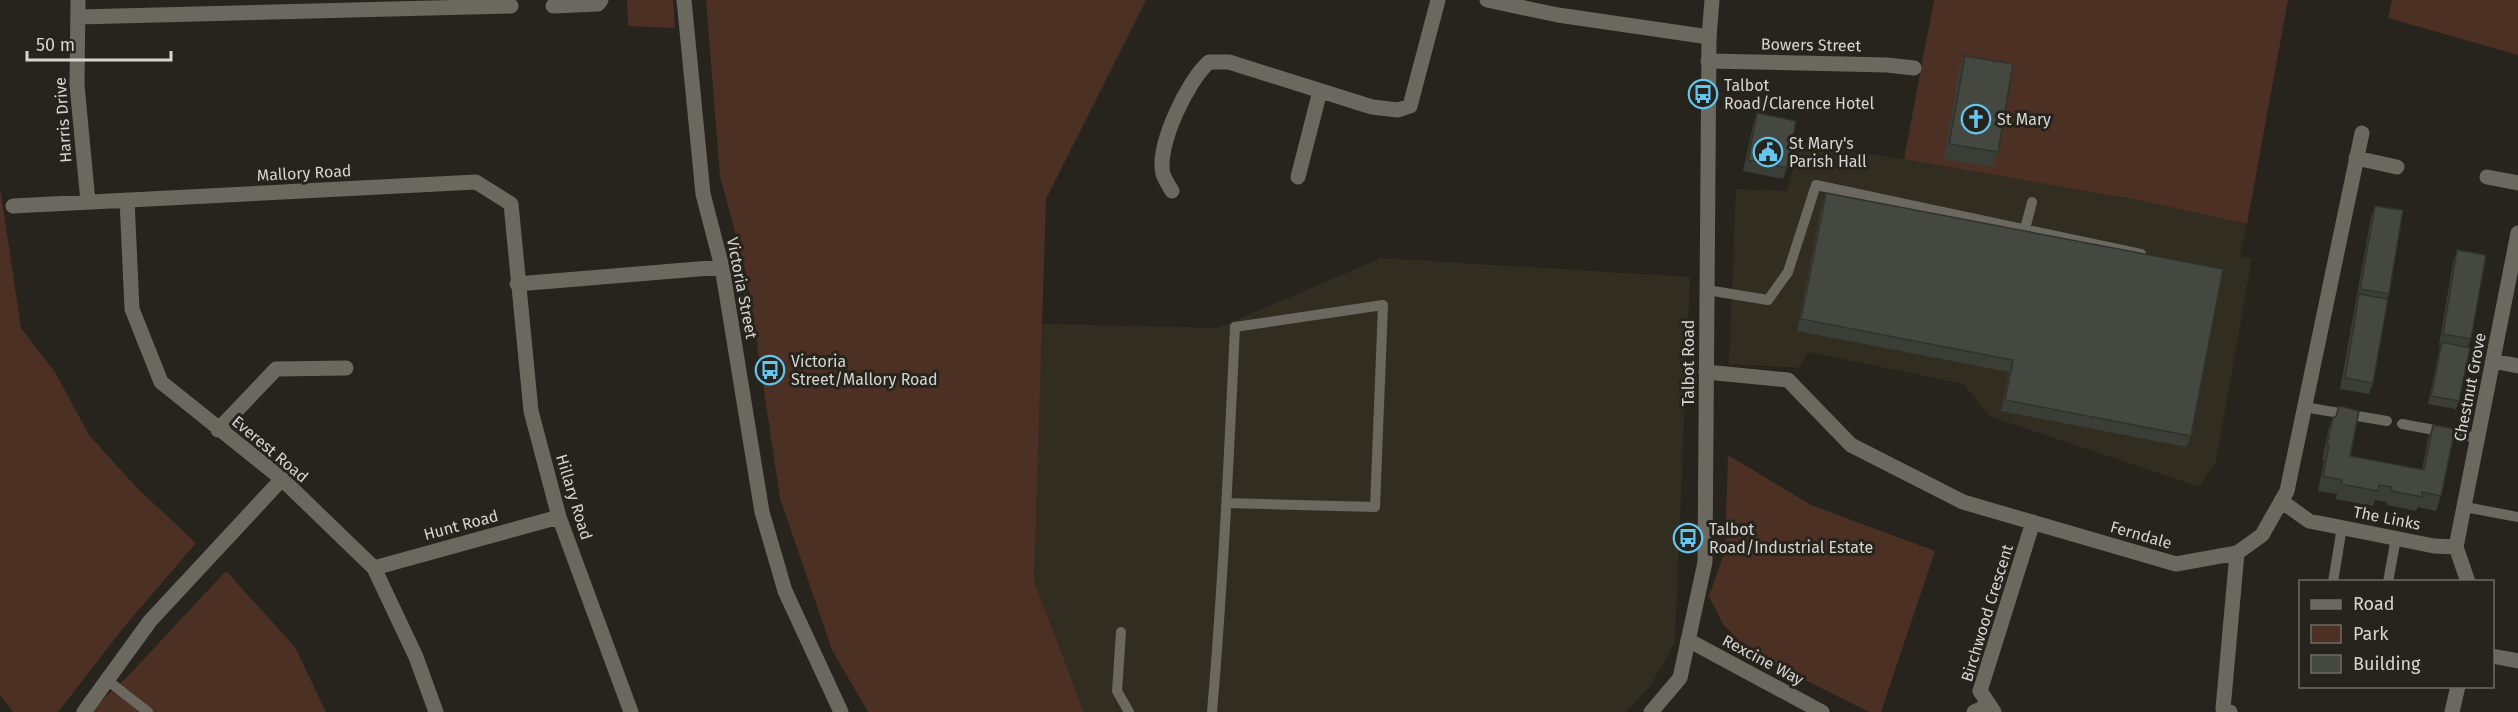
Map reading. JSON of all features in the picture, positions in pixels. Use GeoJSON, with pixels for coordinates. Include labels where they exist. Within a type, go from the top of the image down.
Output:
{"type":"FeatureCollection","features":[{"type":"Feature","properties":{"kind":"street","name":"Harris Drive"},"geometry":{"type":"LineString","coordinates":[[78,0],[77,85],[88,202]]}},
{"type":"Feature","properties":{"kind":"street"},"geometry":{"type":"LineString","coordinates":[[553,6],[598,4],[601,0]]}},
{"type":"Feature","properties":{"kind":"street","name":"Victoria Street"},"geometry":{"type":"LineString","coordinates":[[684,0],[703,194],[722,267],[762,512],[785,591],[841,712]]}},
{"type":"Feature","properties":{"kind":"street"},"geometry":{"type":"LineString","coordinates":[[1172,191],[1163,175],[1165,144],[1192,80],[1209,62],[1229,62],[1372,107],[1398,110],[1410,106],[1438,0]]}},
{"type":"Feature","properties":{"kind":"street","name":"Talbot Road"},"geometry":{"type":"LineString","coordinates":[[1650,712],[1680,678],[1705,562],[1708,37],[1712,0]]}},
{"type":"Feature","properties":{"kind":"street"},"geometry":{"type":"LineString","coordinates":[[1494,1],[1558,15],[1708,37]]}},
{"type":"Feature","properties":{"kind":"street"},"geometry":{"type":"LineString","coordinates":[[78,16],[454,4],[511,6]]}},
{"type":"Feature","properties":{"kind":"street","name":"Bowers Street"},"geometry":{"type":"LineString","coordinates":[[1708,61],[1887,65],[1914,68]]}},
{"type":"Feature","properties":{"kind":"street"},"geometry":{"type":"LineString","coordinates":[[1298,177],[1320,90]]}},
{"type":"Feature","properties":{"kind":"street","name":"Ferndale"},"geometry":{"type":"LineString","coordinates":[[1706,372],[1788,380],[1851,445],[1963,502],[2176,564],[2237,553],[2262,535],[2287,490],[2362,133]]}},
{"type":"Feature","properties":{"kind":"street"},"geometry":{"type":"LineString","coordinates":[[2356,158],[2397,167]]}},
{"type":"Feature","properties":{"kind":"street"},"geometry":{"type":"LineString","coordinates":[[2487,177],[2518,183]]}},
{"type":"Feature","properties":{"kind":"street","name":"Mallory Road"},"geometry":{"type":"LineString","coordinates":[[13,206],[476,182],[511,204],[517,284]]}},
{"type":"Feature","properties":{"kind":"street","name":"Everest Road"},"geometry":{"type":"LineString","coordinates":[[127,200],[132,309],[161,382],[282,479],[374,568],[416,657],[436,712]]}},
{"type":"Feature","properties":{"kind":"street","name":"Chestnut Grove"},"geometry":{"type":"LineString","coordinates":[[2456,547],[2518,233]]}},
{"type":"Feature","properties":{"kind":"street"},"geometry":{"type":"LineString","coordinates":[[517,284],[722,267]]}},
{"type":"Feature","properties":{"kind":"street","name":"Hillary Road"},"geometry":{"type":"LineString","coordinates":[[517,284],[531,411],[559,517],[631,712]]}},
{"type":"Feature","properties":{"kind":"street"},"geometry":{"type":"LineString","coordinates":[[2493,361],[2518,366]]}},
{"type":"Feature","properties":{"kind":"street"},"geometry":{"type":"LineString","coordinates":[[218,429],[276,369],[346,368]]}},
{"type":"Feature","properties":{"kind":"street"},"geometry":{"type":"LineString","coordinates":[[84,712],[150,621],[282,479]]}},
{"type":"Feature","properties":{"kind":"street","name":"The Links"},"geometry":{"type":"LineString","coordinates":[[2281,501],[2309,521],[2456,547]]}},
{"type":"Feature","properties":{"kind":"street","name":"Hunt Road"},"geometry":{"type":"LineString","coordinates":[[374,568],[559,517]]}},
{"type":"Feature","properties":{"kind":"street","name":"Birchwood Crescent"},"geometry":{"type":"LineString","coordinates":[[1991,708],[1980,691],[2033,522]]}},
{"type":"Feature","properties":{"kind":"street"},"geometry":{"type":"LineString","coordinates":[[2456,547],[2467,580]]}},
{"type":"Feature","properties":{"kind":"street"},"geometry":{"type":"LineString","coordinates":[[2224,711],[2237,553]]}},
{"type":"Feature","properties":{"kind":"street","name":"Rexcine Way"},"geometry":{"type":"LineString","coordinates":[[1688,640],[1822,712]]}},
{"type":"Feature","properties":{"kind":"street"},"geometry":{"type":"LineString","coordinates":[[2494,656],[2518,661]]}},
{"type":"Feature","properties":{"kind":"street"},"geometry":{"type":"LineString","coordinates":[[2452,712],[2458,688]]}},
{"type":"Feature","properties":{"kind":"street"},"geometry":{"type":"LineString","coordinates":[[1974,712],[1991,708]]}},
{"type":"Feature","properties":{"kind":"lane"},"geometry":{"type":"LineString","coordinates":[[1707,290],[1768,300],[1788,272],[1816,185],[2147,255]]}},
{"type":"Feature","properties":{"kind":"lane"},"geometry":{"type":"LineString","coordinates":[[2025,229],[2032,202]]}},
{"type":"Feature","properties":{"kind":"lane"},"geometry":{"type":"LineString","coordinates":[[1212,712],[1227,503],[1235,327],[1383,306],[1375,507],[1227,503]]}},
{"type":"Feature","properties":{"kind":"lane"},"geometry":{"type":"LineString","coordinates":[[2304,407],[2387,421]]}},
{"type":"Feature","properties":{"kind":"lane"},"geometry":{"type":"LineString","coordinates":[[2402,424],[2478,438]]}},
{"type":"Feature","properties":{"kind":"lane"},"geometry":{"type":"LineString","coordinates":[[2465,507],[2518,518]]}},
{"type":"Feature","properties":{"kind":"lane"},"geometry":{"type":"LineString","coordinates":[[2333,580],[2342,527]]}},
{"type":"Feature","properties":{"kind":"lane"},"geometry":{"type":"LineString","coordinates":[[2388,580],[2396,538]]}},
{"type":"Feature","properties":{"kind":"lane"},"geometry":{"type":"LineString","coordinates":[[1121,632],[1117,691],[1129,712]]}},
{"type":"Feature","properties":{"kind":"lane"},"geometry":{"type":"LineString","coordinates":[[106,680],[148,712]]}},
{"type":"Feature","properties":{"kind":"shaded area"},"geometry":{"type":"Polygon","coordinates":[[[1799,144],[1904,159],[2142,201],[2247,224],[2240,256],[2252,258],[2216,461],[2199,487],[1989,416],[1964,384],[1808,352],[1799,368],[1729,364],[1736,189],[1787,191],[1799,144]]]}},
{"type":"Feature","properties":{"kind":"shaded area"},"geometry":{"type":"Polygon","coordinates":[[[1381,258],[1690,277],[1675,642],[1651,685],[1626,712],[1084,712],[1034,581],[1042,324],[1218,328],[1381,258]]]}},
{"type":"Feature","properties":{"kind":"green space"},"geometry":{"type":"Polygon","coordinates":[[[627,0],[673,0],[675,28],[628,26],[627,0]]]}},
{"type":"Feature","properties":{"kind":"green space"},"geometry":{"type":"Polygon","coordinates":[[[706,0],[1146,0],[1046,199],[1034,581],[1084,712],[868,712],[832,650],[780,498],[747,277],[720,176],[706,0]]]}},
{"type":"Feature","properties":{"kind":"green space"},"geometry":{"type":"Polygon","coordinates":[[[1934,0],[2288,0],[2247,224],[2142,201],[1904,159],[1934,0]]]}},
{"type":"Feature","properties":{"kind":"green space"},"geometry":{"type":"Polygon","coordinates":[[[2392,0],[2518,0],[2518,55],[2388,18],[2392,0]]]}},
{"type":"Feature","properties":{"kind":"green space"},"geometry":{"type":"Polygon","coordinates":[[[0,187],[21,328],[55,372],[89,435],[137,488],[196,543],[124,627],[58,712],[13,712],[0,695],[0,187]]]}},
{"type":"Feature","properties":{"kind":"green space"},"geometry":{"type":"Polygon","coordinates":[[[1728,455],[1811,505],[1935,551],[1881,712],[1869,712],[1751,653],[1723,624],[1709,596],[1725,551],[1728,455]]]}},
{"type":"Feature","properties":{"kind":"green space"},"geometry":{"type":"Polygon","coordinates":[[[226,571],[295,647],[326,712],[93,712],[95,707],[129,675],[226,571]]]}},
{"type":"Feature","properties":{"kind":"building","name":"St Mary"},"geometry":{"type":"Polygon","coordinates":[[[1965,56],[2013,64],[1998,152],[1949,144],[1965,56]]]}},
{"type":"Feature","properties":{"kind":"building","name":"St Mary's Parish Hall"},"geometry":{"type":"Polygon","coordinates":[[[1757,113],[1796,121],[1787,168],[1748,160],[1757,113]]]}},
{"type":"Feature","properties":{"kind":"building"},"geometry":{"type":"Polygon","coordinates":[[[1826,193],[2223,269],[2191,436],[2005,400],[2013,360],[1801,319],[1826,193]]]}},
{"type":"Feature","properties":{"kind":"building"},"geometry":{"type":"Polygon","coordinates":[[[2375,206],[2403,210],[2389,294],[2360,289],[2375,206]]]}},
{"type":"Feature","properties":{"kind":"building"},"geometry":{"type":"Polygon","coordinates":[[[2457,250],[2486,255],[2471,339],[2443,334],[2457,250]]]}},
{"type":"Feature","properties":{"kind":"building"},"geometry":{"type":"Polygon","coordinates":[[[2359,294],[2388,299],[2373,383],[2345,378],[2359,294]]]}},
{"type":"Feature","properties":{"kind":"building"},"geometry":{"type":"Polygon","coordinates":[[[2442,342],[2470,348],[2459,401],[2431,396],[2442,342]]]}},
{"type":"Feature","properties":{"kind":"building"},"geometry":{"type":"Polygon","coordinates":[[[2339,406],[2359,411],[2350,456],[2424,470],[2433,425],[2455,429],[2441,496],[2422,492],[2422,497],[2392,491],[2391,487],[2379,485],[2378,491],[2341,484],[2342,480],[2323,476],[2333,417],[2336,417],[2339,406]]]}},
{"type":"Feature","properties":{"kind":"place","name":"Talbot Road/Clarence Hotel"},"geometry":{"type":"Point","coordinates":[1703,94]}},
{"type":"Feature","properties":{"kind":"place","name":"St Mary"},"geometry":{"type":"Point","coordinates":[1976,119]}},
{"type":"Feature","properties":{"kind":"place","name":"St Mary's Parish Hall"},"geometry":{"type":"Point","coordinates":[1768,152]}},
{"type":"Feature","properties":{"kind":"place","name":"Victoria Street/Mallory Road"},"geometry":{"type":"Point","coordinates":[770,370]}},
{"type":"Feature","properties":{"kind":"place","name":"Talbot Road/Industrial Estate"},"geometry":{"type":"Point","coordinates":[1688,538]}}]}
